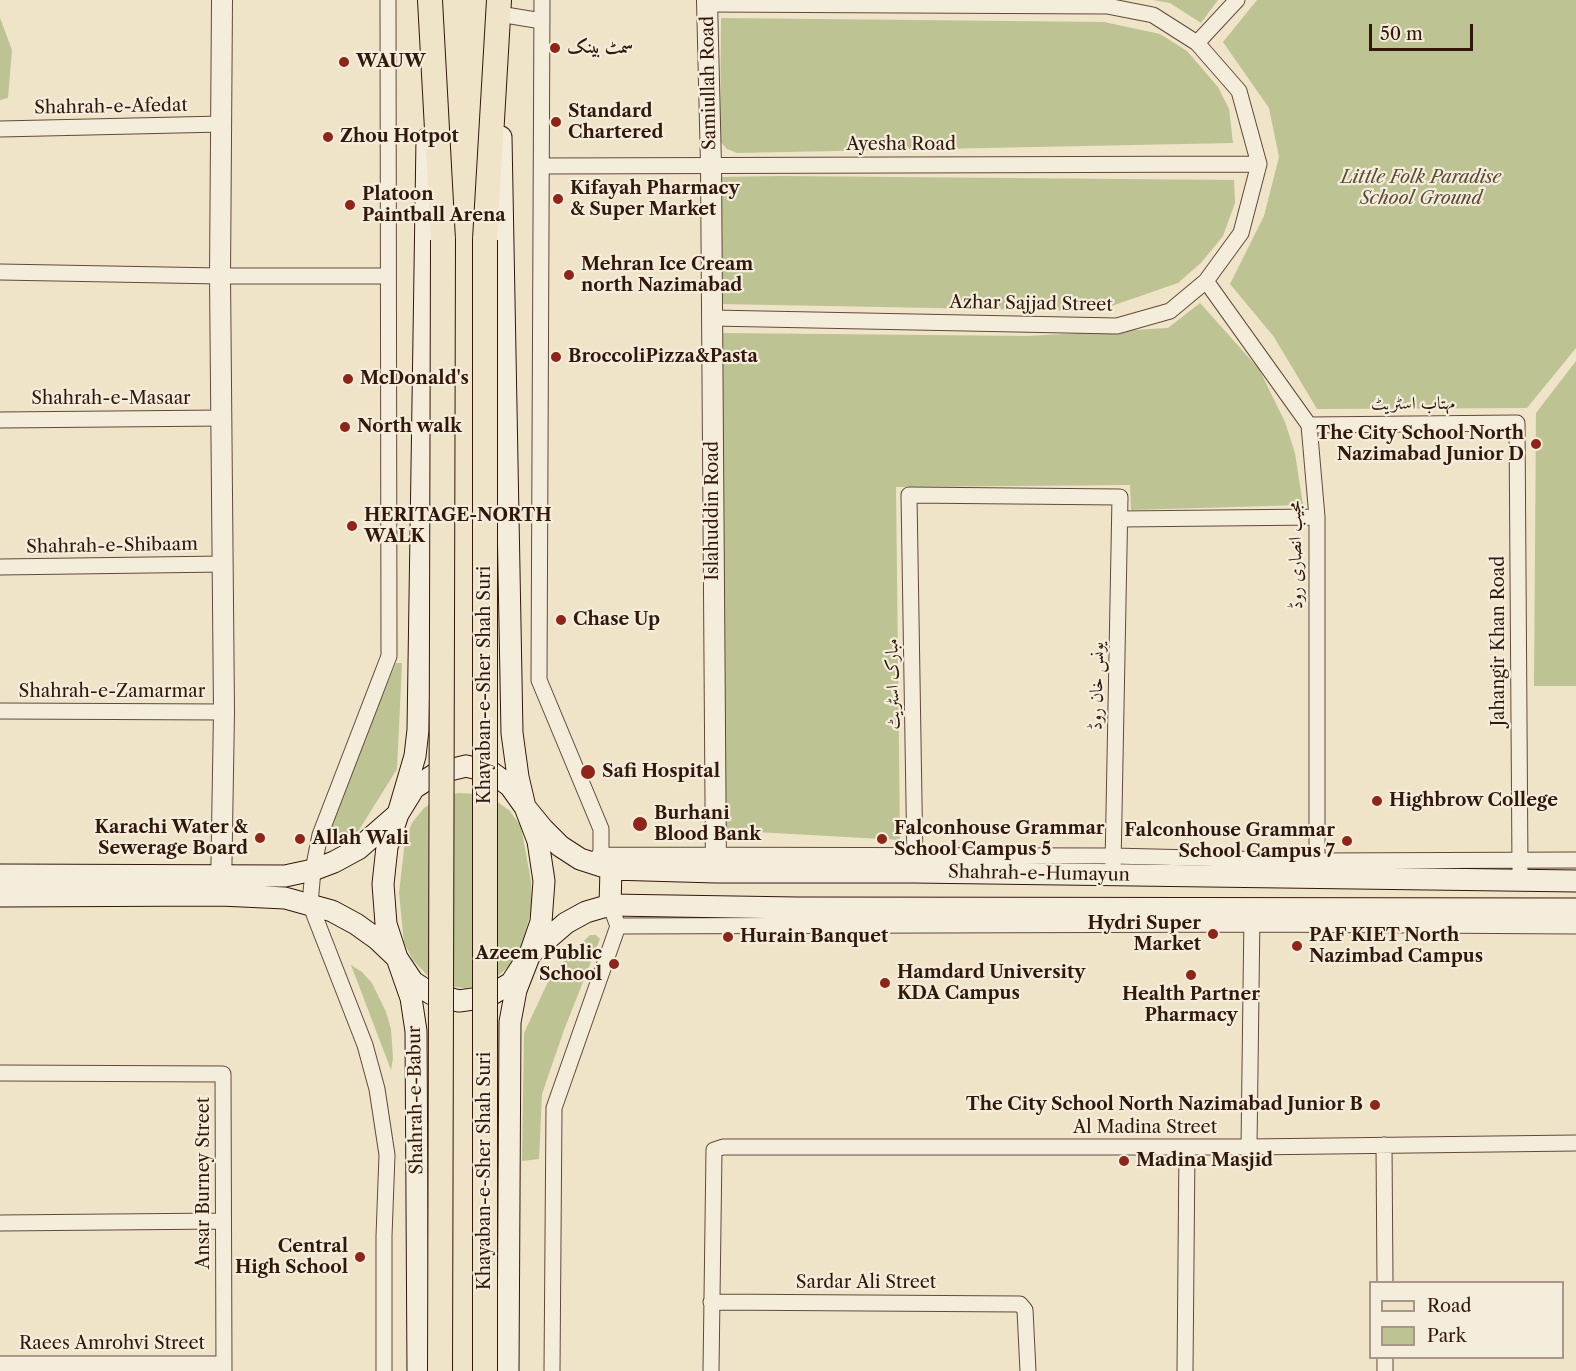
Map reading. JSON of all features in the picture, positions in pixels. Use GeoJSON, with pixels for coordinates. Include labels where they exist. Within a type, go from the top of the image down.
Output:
{"type":"FeatureCollection","features":[{"type":"Feature","properties":{"kind":"main road"},"geometry":{"type":"LineString","coordinates":[[430,2],[443,240],[440,1371]]}},
{"type":"Feature","properties":{"kind":"main road"},"geometry":{"type":"LineString","coordinates":[[430,2],[418,730],[415,756],[387,847],[383,884],[386,924],[397,958],[413,982],[432,994],[459,1001],[487,997],[511,984],[530,954]]}},
{"type":"Feature","properties":{"kind":"main road"},"geometry":{"type":"LineString","coordinates":[[499,15],[512,733],[518,777],[525,807],[538,841],[544,881],[541,922],[516,990],[510,1022],[508,1371]]}},
{"type":"Feature","properties":{"kind":"main road","name":"Khayaban-e-Sher Shah Suri"},"geometry":{"type":"LineString","coordinates":[[485,1371],[485,240],[499,15]]}},
{"type":"Feature","properties":{"kind":"main road"},"geometry":{"type":"LineString","coordinates":[[398,814],[414,788],[437,773],[466,766],[491,772],[510,786],[525,807]]}},
{"type":"Feature","properties":{"kind":"main road","name":"Shahrah-e-Humayun"},"geometry":{"type":"LineString","coordinates":[[525,807],[560,846],[580,859],[604,863],[915,863],[1317,869],[1521,881],[1576,881]]}},
{"type":"Feature","properties":{"kind":"main road","name":"Shahrah-e-Babur"},"geometry":{"type":"LineString","coordinates":[[0,896],[220,886],[285,876],[313,870],[358,849],[398,814]]}},
{"type":"Feature","properties":{"kind":"main road"},"geometry":{"type":"LineString","coordinates":[[604,863],[610,905]]}},
{"type":"Feature","properties":{"kind":"main road"},"geometry":{"type":"LineString","coordinates":[[912,908],[915,863]]}},
{"type":"Feature","properties":{"kind":"main road","name":"Shahrah-e-Babur"},"geometry":{"type":"LineString","coordinates":[[0,875],[220,886],[285,898],[332,912],[356,924],[377,939],[397,958],[411,999],[416,1031],[418,1371]]}},
{"type":"Feature","properties":{"kind":"main road","name":"Shahrah-e-Humayun"},"geometry":{"type":"LineString","coordinates":[[530,954],[566,922],[586,912],[610,905],[912,908],[1252,916],[1576,909]]}},
{"type":"Feature","properties":{"kind":"street"},"geometry":{"type":"LineString","coordinates":[[220,886],[224,712],[220,276],[222,0]]}},
{"type":"Feature","properties":{"kind":"street"},"geometry":{"type":"LineString","coordinates":[[384,1371],[384,1236],[387,1155],[377,1089],[365,1045],[310,904],[313,870],[320,835],[389,656],[388,0]]}},
{"type":"Feature","properties":{"kind":"street"},"geometry":{"type":"LineString","coordinates":[[542,0],[539,680],[601,829],[604,863]]}},
{"type":"Feature","properties":{"kind":"street"},"geometry":{"type":"LineString","coordinates":[[1197,43],[1237,0]]}},
{"type":"Feature","properties":{"kind":"street"},"geometry":{"type":"LineString","coordinates":[[707,2],[1107,6],[1153,15],[1197,43],[1239,91],[1259,164]]}},
{"type":"Feature","properties":{"kind":"street","name":"Samiullah Road"},"geometry":{"type":"LineString","coordinates":[[707,2],[711,165]]}},
{"type":"Feature","properties":{"kind":"street"},"geometry":{"type":"LineString","coordinates":[[499,15],[542,21]]}},
{"type":"Feature","properties":{"kind":"street","name":"Shahrah-e-Afedat"},"geometry":{"type":"LineString","coordinates":[[0,129],[222,124]]}},
{"type":"Feature","properties":{"kind":"street","name":"Ayesha Road"},"geometry":{"type":"LineString","coordinates":[[542,166],[1259,164]]}},
{"type":"Feature","properties":{"kind":"street","name":"Azhar Sajjad Street"},"geometry":{"type":"LineString","coordinates":[[712,318],[1117,326],[1170,311],[1206,281],[1241,233],[1259,164]]}},
{"type":"Feature","properties":{"kind":"street","name":"Islahuddin Road"},"geometry":{"type":"LineString","coordinates":[[711,165],[715,864]]}},
{"type":"Feature","properties":{"kind":"street"},"geometry":{"type":"LineString","coordinates":[[0,272],[388,276]]}},
{"type":"Feature","properties":{"kind":"street"},"geometry":{"type":"LineString","coordinates":[[1206,281],[1309,425]]}},
{"type":"Feature","properties":{"kind":"street","name":"Shahrah-e-Masaar"},"geometry":{"type":"LineString","coordinates":[[0,420],[223,418]]}},
{"type":"Feature","properties":{"kind":"street","name":"مہتاب اسٹریٹ"},"geometry":{"type":"LineString","coordinates":[[1309,425],[1517,423]]}},
{"type":"Feature","properties":{"kind":"street","name":"Jahangir Khan Road"},"geometry":{"type":"LineString","coordinates":[[1517,423],[1521,881]]}},
{"type":"Feature","properties":{"kind":"street","name":"مجیب انصاری روڈ"},"geometry":{"type":"LineString","coordinates":[[1309,425],[1317,517],[1317,869]]}},
{"type":"Feature","properties":{"kind":"street","name":"یونس خان روڈ"},"geometry":{"type":"LineString","coordinates":[[909,495],[1120,497],[1113,866]]}},
{"type":"Feature","properties":{"kind":"street","name":"مبارک اسٹریٹ"},"geometry":{"type":"LineString","coordinates":[[909,495],[915,863]]}},
{"type":"Feature","properties":{"kind":"street"},"geometry":{"type":"LineString","coordinates":[[1120,519],[1317,517]]}},
{"type":"Feature","properties":{"kind":"street","name":"Shahrah-e-Shibaam"},"geometry":{"type":"LineString","coordinates":[[0,567],[224,564]]}},
{"type":"Feature","properties":{"kind":"street","name":"Shahrah-e-Zamarmar"},"geometry":{"type":"LineString","coordinates":[[0,711],[224,712]]}},
{"type":"Feature","properties":{"kind":"street"},"geometry":{"type":"LineString","coordinates":[[1317,869],[1520,860],[1576,860]]}},
{"type":"Feature","properties":{"kind":"street"},"geometry":{"type":"LineString","coordinates":[[552,1371],[554,1108],[618,926],[610,905]]}},
{"type":"Feature","properties":{"kind":"street"},"geometry":{"type":"LineString","coordinates":[[618,926],[1252,916],[1576,926]]}},
{"type":"Feature","properties":{"kind":"street"},"geometry":{"type":"LineString","coordinates":[[1249,1147],[1252,916]]}},
{"type":"Feature","properties":{"kind":"street","name":"Ansar Burney Street"},"geometry":{"type":"LineString","coordinates":[[0,1073],[223,1074],[224,1367]]}},
{"type":"Feature","properties":{"kind":"street","name":"Al Madina Street"},"geometry":{"type":"LineString","coordinates":[[711,1302],[714,1150],[723,1148],[1249,1147],[1576,1143]]}},
{"type":"Feature","properties":{"kind":"street"},"geometry":{"type":"LineString","coordinates":[[1384,1145],[1385,1281]]}},
{"type":"Feature","properties":{"kind":"street"},"geometry":{"type":"LineString","coordinates":[[1185,1371],[1187,1147]]}},
{"type":"Feature","properties":{"kind":"street"},"geometry":{"type":"LineString","coordinates":[[0,1223],[223,1221]]}},
{"type":"Feature","properties":{"kind":"street"},"geometry":{"type":"LineString","coordinates":[[711,1302],[711,1371]]}},
{"type":"Feature","properties":{"kind":"street","name":"Sardar Ali Street"},"geometry":{"type":"LineString","coordinates":[[711,1302],[1020,1304],[1025,1310],[1028,1371]]}},
{"type":"Feature","properties":{"kind":"street","name":"Raees Amrohvi Street"},"geometry":{"type":"LineString","coordinates":[[0,1364],[224,1367]]}},
{"type":"Feature","properties":{"kind":"green space"},"geometry":{"type":"Polygon","coordinates":[[[1153,0],[1218,0],[1201,23],[1170,3],[1153,0]]]}},
{"type":"Feature","properties":{"kind":"green space","name":"Little Folk Paradise School Ground"},"geometry":{"type":"Polygon","coordinates":[[[1257,0],[1576,0],[1576,348],[1527,408],[1317,409],[1274,337],[1230,284],[1264,216],[1279,157],[1269,108],[1223,42],[1257,0]]]}},
{"type":"Feature","properties":{"kind":"green space"},"geometry":{"type":"Polygon","coordinates":[[[0,18],[12,50],[8,98],[0,100],[0,18]]]}},
{"type":"Feature","properties":{"kind":"green space"},"geometry":{"type":"Polygon","coordinates":[[[721,18],[1104,22],[1160,34],[1187,51],[1218,87],[1229,109],[1233,143],[737,153],[727,149],[720,141],[721,18]]]}},
{"type":"Feature","properties":{"kind":"green space"},"geometry":{"type":"Polygon","coordinates":[[[722,177],[1234,180],[1235,203],[1223,236],[1201,263],[1178,283],[1097,311],[719,304],[722,177]]]}},
{"type":"Feature","properties":{"kind":"green space"},"geometry":{"type":"Polygon","coordinates":[[[1200,303],[1259,369],[1285,422],[1295,453],[1303,505],[1131,510],[1130,485],[896,487],[900,840],[720,830],[722,333],[1028,336],[1168,328],[1200,303]]]}},
{"type":"Feature","properties":{"kind":"green space"},"geometry":{"type":"Polygon","coordinates":[[[1576,361],[1576,686],[1534,686],[1536,413],[1576,361]]]}},
{"type":"Feature","properties":{"kind":"green space"},"geometry":{"type":"Polygon","coordinates":[[[396,663],[402,663],[397,769],[359,830],[343,844],[329,844],[324,837],[396,663]]]}},
{"type":"Feature","properties":{"kind":"green space"},"geometry":{"type":"Polygon","coordinates":[[[458,793],[477,794],[495,800],[510,811],[521,827],[531,881],[532,908],[521,948],[513,963],[494,979],[482,985],[465,988],[445,986],[427,975],[413,960],[404,943],[399,893],[405,841],[412,823],[424,808],[440,798],[458,793]]]}},
{"type":"Feature","properties":{"kind":"green space"},"geometry":{"type":"Polygon","coordinates":[[[590,935],[596,935],[600,939],[564,1030],[542,1094],[539,1159],[522,1161],[524,1033],[547,984],[563,962],[590,935]]]}},
{"type":"Feature","properties":{"kind":"green space"},"geometry":{"type":"Polygon","coordinates":[[[351,965],[362,972],[372,983],[386,1012],[391,1029],[393,1058],[391,1070],[351,965]]]}},
{"type":"Feature","properties":{"kind":"place","name":"سمٹ بینک"},"geometry":{"type":"Point","coordinates":[555,48]}},
{"type":"Feature","properties":{"kind":"place","name":"WAUW"},"geometry":{"type":"Point","coordinates":[344,62]}},
{"type":"Feature","properties":{"kind":"place","name":"Standard Chartered"},"geometry":{"type":"Point","coordinates":[556,122]}},
{"type":"Feature","properties":{"kind":"place","name":"Zhou Hotpot"},"geometry":{"type":"Point","coordinates":[328,137]}},
{"type":"Feature","properties":{"kind":"place","name":"Kifayah Pharmacy & Super Market"},"geometry":{"type":"Point","coordinates":[558,199]}},
{"type":"Feature","properties":{"kind":"place","name":"Platoon Paintball Arena"},"geometry":{"type":"Point","coordinates":[350,205]}},
{"type":"Feature","properties":{"kind":"place","name":"Mehran Ice Cream north Nazimabad"},"geometry":{"type":"Point","coordinates":[569,275]}},
{"type":"Feature","properties":{"kind":"place","name":"BroccoliPizza&Pasta"},"geometry":{"type":"Point","coordinates":[556,357]}},
{"type":"Feature","properties":{"kind":"place","name":"McDonald's"},"geometry":{"type":"Point","coordinates":[348,379]}},
{"type":"Feature","properties":{"kind":"place","name":"North walk"},"geometry":{"type":"Point","coordinates":[345,427]}},
{"type":"Feature","properties":{"kind":"place","name":"The City School North Nazimabad Junior D"},"geometry":{"type":"Point","coordinates":[1536,444]}},
{"type":"Feature","properties":{"kind":"place","name":"HERITAGE-NORTH WALK"},"geometry":{"type":"Point","coordinates":[352,526]}},
{"type":"Feature","properties":{"kind":"place","name":"Chase Up"},"geometry":{"type":"Point","coordinates":[561,620]}},
{"type":"Feature","properties":{"kind":"place","name":"Safi Hospital"},"geometry":{"type":"Point","coordinates":[588,772]}},
{"type":"Feature","properties":{"kind":"place","name":"Highbrow College"},"geometry":{"type":"Point","coordinates":[1377,801]}},
{"type":"Feature","properties":{"kind":"place","name":"Burhani Blood Bank"},"geometry":{"type":"Point","coordinates":[640,824]}},
{"type":"Feature","properties":{"kind":"place","name":"Karachi Water & Sewerage Board"},"geometry":{"type":"Point","coordinates":[260,838]}},
{"type":"Feature","properties":{"kind":"place","name":"Allah Wali"},"geometry":{"type":"Point","coordinates":[300,839]}},
{"type":"Feature","properties":{"kind":"place","name":"Falconhouse Grammar School Campus 5"},"geometry":{"type":"Point","coordinates":[882,839]}},
{"type":"Feature","properties":{"kind":"place","name":"Falconhouse Grammar School Campus 7"},"geometry":{"type":"Point","coordinates":[1347,841]}},
{"type":"Feature","properties":{"kind":"place","name":"Hydri Super Market"},"geometry":{"type":"Point","coordinates":[1213,934]}},
{"type":"Feature","properties":{"kind":"place","name":"Hurain Banquet"},"geometry":{"type":"Point","coordinates":[728,937]}},
{"type":"Feature","properties":{"kind":"place","name":"PAF KIET North Nazimbad Campus"},"geometry":{"type":"Point","coordinates":[1297,946]}},
{"type":"Feature","properties":{"kind":"place","name":"Azeem Public School"},"geometry":{"type":"Point","coordinates":[614,964]}},
{"type":"Feature","properties":{"kind":"place","name":"Health Partner Pharmacy"},"geometry":{"type":"Point","coordinates":[1191,975]}},
{"type":"Feature","properties":{"kind":"place","name":"Hamdard University KDA Campus"},"geometry":{"type":"Point","coordinates":[885,983]}},
{"type":"Feature","properties":{"kind":"place","name":"The City School North Nazimabad Junior B"},"geometry":{"type":"Point","coordinates":[1375,1105]}},
{"type":"Feature","properties":{"kind":"place","name":"Madina Masjid"},"geometry":{"type":"Point","coordinates":[1124,1161]}},
{"type":"Feature","properties":{"kind":"place","name":"Central High School"},"geometry":{"type":"Point","coordinates":[360,1257]}}]}
